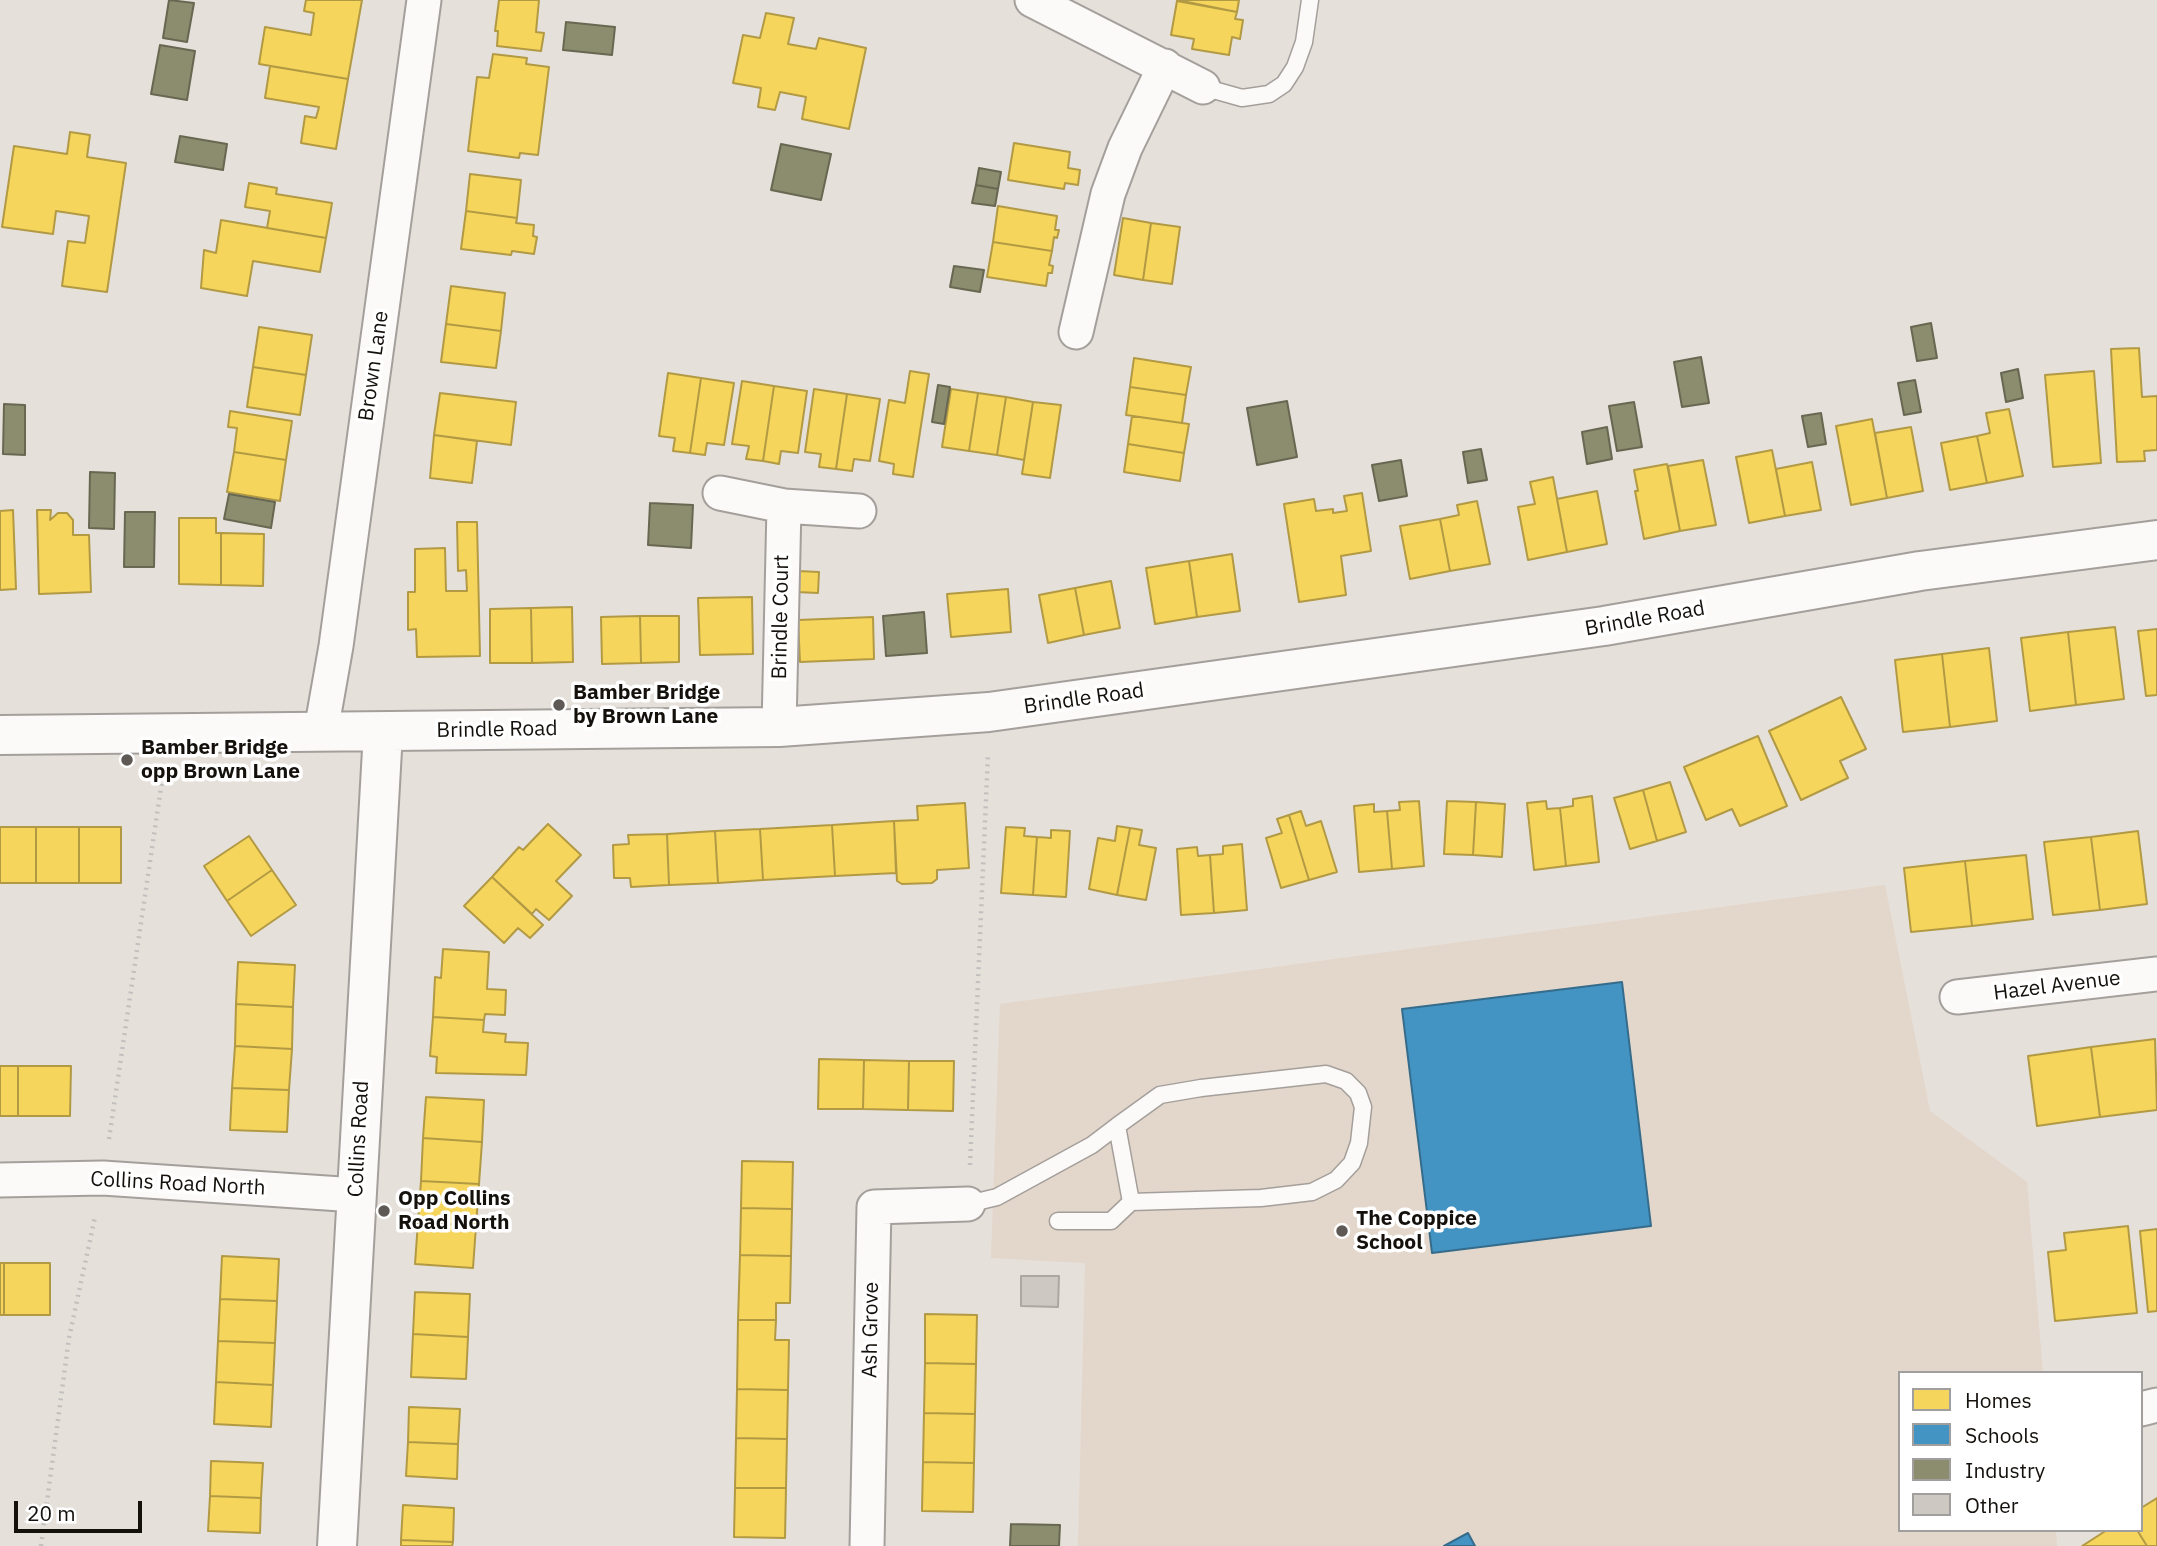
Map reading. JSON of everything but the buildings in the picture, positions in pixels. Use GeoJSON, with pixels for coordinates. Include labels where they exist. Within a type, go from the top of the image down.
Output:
{"type":"FeatureCollection","features":[{"type":"Feature","properties":{"kind":"street","name":"Brown Lane"},"geometry":{"type":"LineString","coordinates":[[321,731],[336,646],[424,0]]}},
{"type":"Feature","properties":{"kind":"street"},"geometry":{"type":"LineString","coordinates":[[1032,0],[1165,66],[1203,88]]}},
{"type":"Feature","properties":{"kind":"street"},"geometry":{"type":"LineString","coordinates":[[1076,332],[1108,194],[1125,148],[1165,66]]}},
{"type":"Feature","properties":{"kind":"street"},"geometry":{"type":"LineString","coordinates":[[719,493],[784,506],[859,511]]}},
{"type":"Feature","properties":{"kind":"street","name":"Brindle Court"},"geometry":{"type":"LineString","coordinates":[[779,727],[784,506]]}},
{"type":"Feature","properties":{"kind":"street","name":"Brindle Road"},"geometry":{"type":"LineString","coordinates":[[0,735],[779,727],[989,712],[1604,626],[1920,571],[2157,540]]}},
{"type":"Feature","properties":{"kind":"street","name":"Collins Road"},"geometry":{"type":"LineString","coordinates":[[337,1546],[383,732]]}},
{"type":"Feature","properties":{"kind":"street","name":"Hazel Avenue"},"geometry":{"type":"LineString","coordinates":[[1957,997],[2157,974]]}},
{"type":"Feature","properties":{"kind":"street","name":"Collins Road North"},"geometry":{"type":"LineString","coordinates":[[0,1180],[103,1178],[356,1195]]}},
{"type":"Feature","properties":{"kind":"street","name":"Ash Grove"},"geometry":{"type":"LineString","coordinates":[[867,1546],[874,1207],[968,1204]]}},
{"type":"Feature","properties":{"kind":"lane"},"geometry":{"type":"LineString","coordinates":[[1203,88],[1242,98],[1269,94],[1284,84],[1295,67],[1304,43],[1310,0]]}},
{"type":"Feature","properties":{"kind":"lane"},"geometry":{"type":"LineString","coordinates":[[968,1204],[997,1197],[1092,1145],[1160,1095],[1326,1074],[1346,1081],[1357,1093],[1363,1107],[1359,1143],[1352,1163],[1336,1180],[1312,1192],[1261,1198],[1131,1202],[1111,1221],[1058,1221]]}},
{"type":"Feature","properties":{"kind":"lane"},"geometry":{"type":"LineString","coordinates":[[1117,1126],[1131,1202]]}},
{"type":"Feature","properties":{"kind":"path"},"geometry":{"type":"LineString","coordinates":[[968,1204],[989,712]]}},
{"type":"Feature","properties":{"kind":"shaded area","name":"The Coppice School"},"geometry":{"type":"Polygon","coordinates":[[[1885,885],[1930,1111],[2027,1182],[2043,1371],[1898,1371],[1898,1532],[2056,1532],[2057,1546],[1078,1546],[1085,1263],[991,1258],[1000,1004],[1885,885]]]}},
{"type":"Feature","properties":{"kind":"place","name":"Bamber Bridge by Brown Lane"},"geometry":{"type":"Point","coordinates":[559,705]}},
{"type":"Feature","properties":{"kind":"place","name":"Bamber Bridge opp Brown Lane"},"geometry":{"type":"Point","coordinates":[127,760]}},
{"type":"Feature","properties":{"kind":"place","name":"Opp Collins Road North"},"geometry":{"type":"Point","coordinates":[384,1211]}},
{"type":"Feature","properties":{"kind":"place","name":"The Coppice School"},"geometry":{"type":"Point","coordinates":[1342,1231]}}]}
